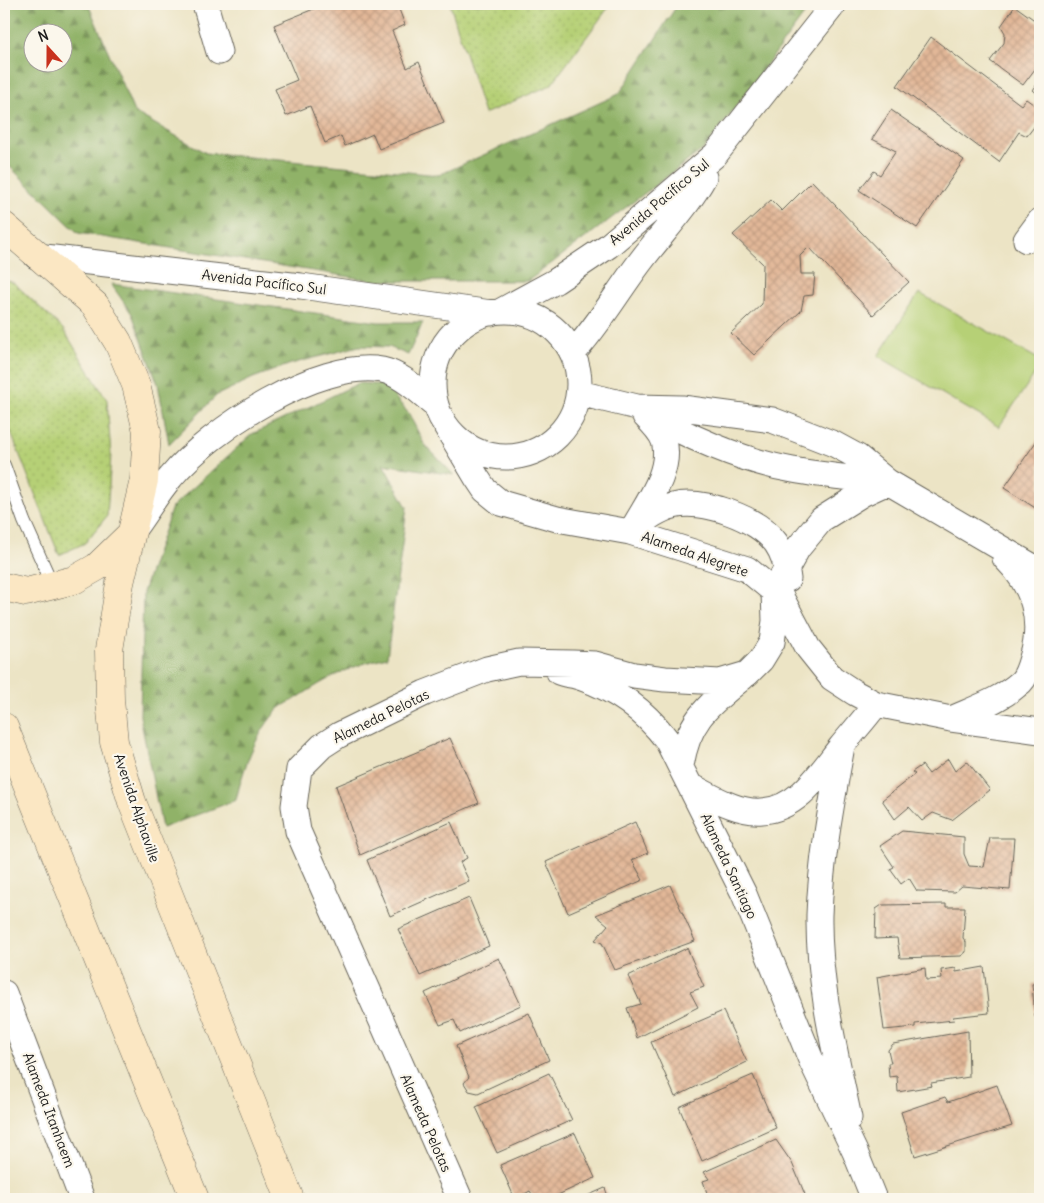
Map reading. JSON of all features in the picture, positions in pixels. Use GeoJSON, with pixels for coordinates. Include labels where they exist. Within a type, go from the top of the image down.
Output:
{"type":"FeatureCollection","features":[{"type":"Feature","properties":{"kind":"main road","name":"Avenida Alphaville"},"geometry":{"type":"LineString","coordinates":[[4,226],[36,256],[72,283],[95,305],[118,342],[136,386],[147,431],[144,480],[120,583],[109,650],[110,700],[114,742],[132,802],[290,1199]]}},
{"type":"Feature","properties":{"kind":"main road"},"geometry":{"type":"LineString","coordinates":[[4,252],[36,256]]}},
{"type":"Feature","properties":{"kind":"main road"},"geometry":{"type":"LineString","coordinates":[[4,587],[26,592],[74,580],[97,567],[131,534]]}},
{"type":"Feature","properties":{"kind":"main road"},"geometry":{"type":"LineString","coordinates":[[4,727],[195,1199]]}},
{"type":"Feature","properties":{"kind":"street"},"geometry":{"type":"LineString","coordinates":[[205,4],[219,52]]}},
{"type":"Feature","properties":{"kind":"street","name":"Avenida Pacífico Sul"},"geometry":{"type":"LineString","coordinates":[[573,353],[592,332],[624,284],[689,199],[715,155],[834,4]]}},
{"type":"Feature","properties":{"kind":"street","name":"Avenida Pacífico Sul"},"geometry":{"type":"LineString","coordinates":[[36,256],[301,286],[496,312],[556,281],[608,246],[715,155]]}},
{"type":"Feature","properties":{"kind":"street"},"geometry":{"type":"LineString","coordinates":[[131,534],[171,476],[214,436],[250,410],[304,385],[347,371],[383,370],[400,377],[441,416],[463,444],[484,454],[508,457],[531,453],[552,441],[568,424],[579,392],[579,377],[573,353],[559,333],[539,319],[516,311],[496,312],[469,321],[450,337],[438,358],[433,382],[441,416]]}},
{"type":"Feature","properties":{"kind":"street"},"geometry":{"type":"LineString","coordinates":[[579,392],[637,407],[682,408],[772,420],[834,444],[858,457],[888,482],[1040,571]]}},
{"type":"Feature","properties":{"kind":"street"},"geometry":{"type":"LineString","coordinates":[[637,407],[681,431],[750,459],[793,470],[888,482]]}},
{"type":"Feature","properties":{"kind":"street"},"geometry":{"type":"LineString","coordinates":[[630,532],[662,474],[665,451],[664,440],[637,407]]}},
{"type":"Feature","properties":{"kind":"street","name":"Alameda Alegrete"},"geometry":{"type":"LineString","coordinates":[[441,416],[485,490],[501,503],[557,519],[630,532],[747,569],[782,600],[808,648],[832,678],[876,704],[951,719],[1040,731]]}},
{"type":"Feature","properties":{"kind":"street"},"geometry":{"type":"LineString","coordinates":[[876,704],[818,776],[801,794],[781,807],[763,811],[745,810],[686,776],[688,734],[700,714],[761,660],[772,642],[775,621],[782,600],[787,567],[822,519],[862,494],[888,482]]}},
{"type":"Feature","properties":{"kind":"street"},"geometry":{"type":"LineString","coordinates":[[630,532],[648,518],[673,506],[695,504],[719,509],[748,521],[766,533],[777,544],[787,567]]}},
{"type":"Feature","properties":{"kind":"street"},"geometry":{"type":"LineString","coordinates":[[951,719],[1000,698],[1023,680],[1036,648],[1037,614],[1032,593],[1011,564],[988,541]]}},
{"type":"Feature","properties":{"kind":"street","name":"Alameda Pelotas"},"geometry":{"type":"LineString","coordinates":[[460,1199],[298,831],[294,806],[299,769],[322,746],[339,735],[425,694],[487,669],[519,662],[595,664],[634,675],[720,682],[747,674]]}},
{"type":"Feature","properties":{"kind":"street","name":"Alameda Santiago"},"geometry":{"type":"LineString","coordinates":[[519,662],[579,677],[627,700],[656,725],[667,740],[744,894],[811,1060],[855,1152],[874,1199]]}},
{"type":"Feature","properties":{"kind":"street","name":"Alameda Santiago"},"geometry":{"type":"LineString","coordinates":[[842,746],[825,845],[819,914],[826,1002],[855,1152]]}},
{"type":"Feature","properties":{"kind":"street","name":"Alameda Itanhaem"},"geometry":{"type":"LineString","coordinates":[[4,995],[82,1199]]}},
{"type":"Feature","properties":{"kind":"lane"},"geometry":{"type":"LineString","coordinates":[[4,466],[24,521],[53,586]]}},
{"type":"Feature","properties":{"kind":"green space"},"geometry":{"type":"Polygon","coordinates":[[[4,4],[88,4],[134,112],[206,153],[439,175],[619,94],[678,4],[812,4],[705,148],[528,281],[375,281],[78,233],[4,161],[4,4]]]}},
{"type":"Feature","properties":{"kind":"green space"},"geometry":{"type":"Polygon","coordinates":[[[450,4],[611,4],[551,85],[484,114],[450,4]]]}},
{"type":"Feature","properties":{"kind":"green space"},"geometry":{"type":"Polygon","coordinates":[[[4,279],[14,283],[63,329],[107,400],[111,455],[107,516],[85,543],[59,555],[4,415],[4,279]]]}},
{"type":"Feature","properties":{"kind":"green space"},"geometry":{"type":"Polygon","coordinates":[[[111,284],[378,322],[423,322],[408,355],[389,347],[359,346],[291,364],[253,378],[217,395],[169,444],[158,384],[132,314],[111,284]]]}},
{"type":"Feature","properties":{"kind":"green space"},"geometry":{"type":"Polygon","coordinates":[[[919,293],[1040,360],[1040,366],[999,427],[878,356],[919,293]]]}},
{"type":"Feature","properties":{"kind":"green space"},"geometry":{"type":"Polygon","coordinates":[[[359,383],[385,385],[409,414],[424,444],[454,475],[383,464],[407,507],[387,657],[340,673],[280,708],[268,722],[255,743],[242,777],[236,800],[162,828],[140,716],[143,592],[172,507],[252,434],[359,383]]]}},
{"type":"Feature","properties":{"kind":"building"},"geometry":{"type":"Polygon","coordinates":[[[326,4],[397,4],[405,25],[392,31],[407,68],[419,62],[444,123],[379,149],[373,134],[345,146],[341,136],[325,143],[310,106],[286,116],[275,89],[297,80],[274,25],[326,4]]]}},
{"type":"Feature","properties":{"kind":"building"},"geometry":{"type":"Polygon","coordinates":[[[1015,6],[1040,24],[1040,73],[1035,69],[1023,85],[990,61],[1004,43],[1005,33],[1001,26],[1015,6]]]}},
{"type":"Feature","properties":{"kind":"building"},"geometry":{"type":"Polygon","coordinates":[[[931,37],[1021,105],[1026,99],[1040,109],[1040,119],[1027,136],[1019,132],[999,162],[897,86],[931,37]]]}},
{"type":"Feature","properties":{"kind":"building"},"geometry":{"type":"Polygon","coordinates":[[[1040,80],[1040,96],[1033,90],[1040,80]]]}},
{"type":"Feature","properties":{"kind":"building"},"geometry":{"type":"Polygon","coordinates":[[[891,110],[964,160],[917,228],[859,190],[874,171],[880,175],[896,151],[872,139],[891,110]]]}},
{"type":"Feature","properties":{"kind":"building"},"geometry":{"type":"Polygon","coordinates":[[[812,181],[909,282],[873,315],[809,247],[800,256],[801,274],[815,274],[813,295],[804,296],[801,311],[754,355],[731,333],[762,304],[763,264],[733,235],[771,200],[782,211],[812,181]]]}},
{"type":"Feature","properties":{"kind":"building"},"geometry":{"type":"Polygon","coordinates":[[[1040,436],[1040,511],[1004,488],[1040,436]]]}},
{"type":"Feature","properties":{"kind":"building"},"geometry":{"type":"Polygon","coordinates":[[[450,738],[479,803],[360,855],[336,786],[450,738]]]}},
{"type":"Feature","properties":{"kind":"building"},"geometry":{"type":"Polygon","coordinates":[[[948,759],[955,771],[967,761],[990,790],[952,820],[933,813],[922,821],[909,807],[895,819],[882,800],[915,774],[912,772],[922,765],[929,774],[948,759]]]}},
{"type":"Feature","properties":{"kind":"building"},"geometry":{"type":"Polygon","coordinates":[[[451,822],[467,858],[460,862],[469,881],[390,916],[367,860],[451,822]]]}},
{"type":"Feature","properties":{"kind":"building"},"geometry":{"type":"Polygon","coordinates":[[[635,822],[648,853],[632,860],[643,880],[568,913],[546,862],[635,822]]]}},
{"type":"Feature","properties":{"kind":"building"},"geometry":{"type":"Polygon","coordinates":[[[902,831],[964,837],[964,854],[969,866],[984,867],[990,838],[1014,838],[1010,890],[962,886],[955,892],[917,891],[909,878],[901,884],[890,869],[894,867],[880,846],[902,831]]]}},
{"type":"Feature","properties":{"kind":"building"},"geometry":{"type":"Polygon","coordinates":[[[670,885],[695,941],[615,970],[602,943],[595,940],[608,925],[596,915],[670,885]]]}},
{"type":"Feature","properties":{"kind":"building"},"geometry":{"type":"Polygon","coordinates":[[[469,898],[489,946],[420,976],[398,929],[469,898]]]}},
{"type":"Feature","properties":{"kind":"building"},"geometry":{"type":"Polygon","coordinates":[[[946,904],[946,907],[965,907],[963,938],[966,942],[966,952],[961,956],[900,958],[897,938],[875,939],[876,909],[882,905],[946,904]]]}},
{"type":"Feature","properties":{"kind":"building"},"geometry":{"type":"Polygon","coordinates":[[[687,948],[704,987],[690,992],[698,1007],[637,1038],[627,1008],[641,1004],[628,976],[687,948]]]}},
{"type":"Feature","properties":{"kind":"building"},"geometry":{"type":"Polygon","coordinates":[[[499,958],[521,1005],[460,1033],[454,1020],[440,1025],[425,993],[499,958]]]}},
{"type":"Feature","properties":{"kind":"building"},"geometry":{"type":"Polygon","coordinates":[[[984,967],[989,1013],[953,1017],[954,1020],[915,1024],[915,1027],[884,1030],[877,977],[925,968],[926,980],[942,979],[941,970],[956,968],[956,972],[984,967]]]}},
{"type":"Feature","properties":{"kind":"building"},"geometry":{"type":"Polygon","coordinates":[[[1040,983],[1040,1017],[1035,1017],[1032,984],[1040,983]]]}},
{"type":"Feature","properties":{"kind":"building"},"geometry":{"type":"Polygon","coordinates":[[[723,1011],[747,1062],[675,1097],[651,1042],[723,1011]]]}},
{"type":"Feature","properties":{"kind":"building"},"geometry":{"type":"Polygon","coordinates":[[[529,1013],[549,1060],[478,1093],[469,1091],[464,1083],[469,1077],[456,1046],[529,1013]]]}},
{"type":"Feature","properties":{"kind":"building"},"geometry":{"type":"Polygon","coordinates":[[[968,1031],[969,1077],[931,1083],[932,1086],[898,1092],[897,1076],[889,1077],[888,1063],[891,1063],[888,1050],[893,1044],[968,1031]]]}},
{"type":"Feature","properties":{"kind":"building"},"geometry":{"type":"Polygon","coordinates":[[[549,1073],[572,1120],[497,1153],[476,1107],[549,1073]]]}},
{"type":"Feature","properties":{"kind":"building"},"geometry":{"type":"Polygon","coordinates":[[[753,1075],[776,1128],[702,1161],[679,1107],[753,1075]]]}},
{"type":"Feature","properties":{"kind":"building"},"geometry":{"type":"Polygon","coordinates":[[[997,1085],[1012,1126],[915,1156],[901,1112],[945,1097],[948,1102],[997,1085]]]}},
{"type":"Feature","properties":{"kind":"building"},"geometry":{"type":"Polygon","coordinates":[[[575,1133],[595,1178],[549,1199],[535,1199],[530,1191],[515,1199],[500,1165],[575,1133]]]}},
{"type":"Feature","properties":{"kind":"building"},"geometry":{"type":"Polygon","coordinates":[[[776,1140],[792,1163],[806,1197],[801,1199],[709,1199],[703,1181],[709,1179],[704,1172],[776,1140]]]}},
{"type":"Feature","properties":{"kind":"building"},"geometry":{"type":"Polygon","coordinates":[[[605,1188],[609,1199],[580,1199],[605,1188]]]}}]}
